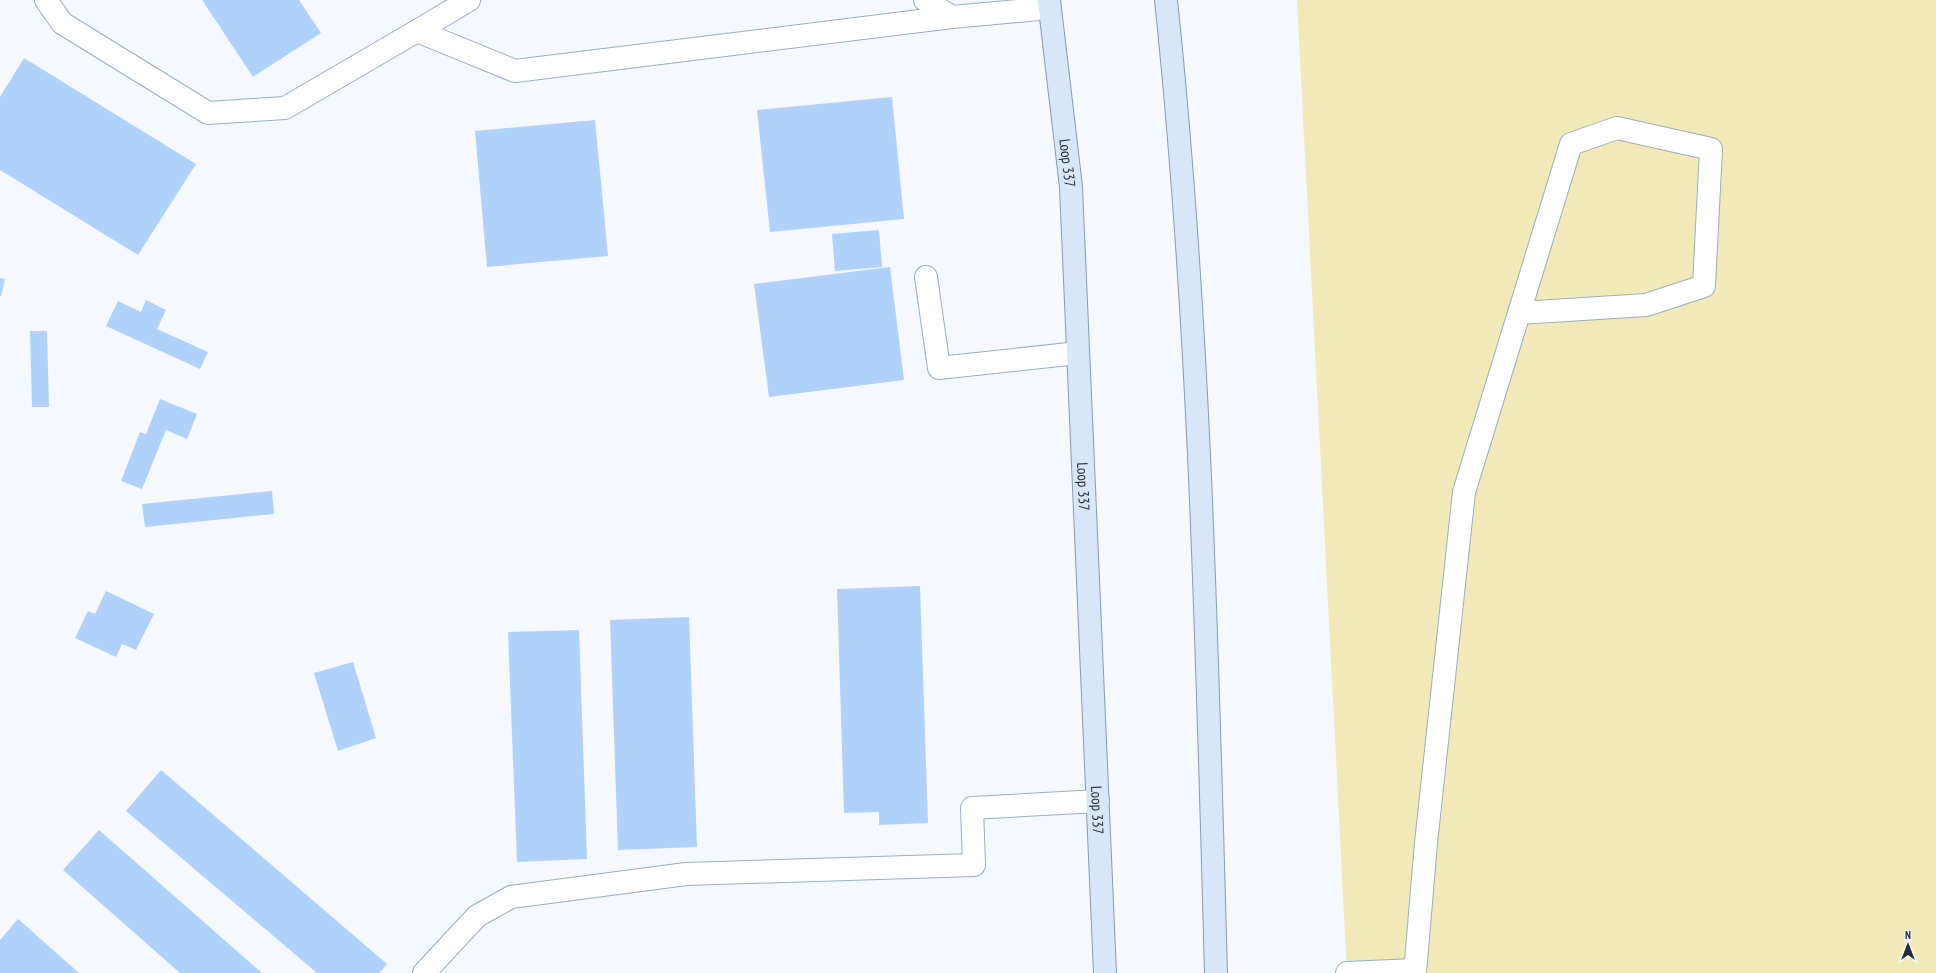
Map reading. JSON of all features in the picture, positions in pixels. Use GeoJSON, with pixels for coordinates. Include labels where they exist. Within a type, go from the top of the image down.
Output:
{"type":"FeatureCollection","features":[{"type":"Feature","properties":{"kind":"main road"},"geometry":{"type":"LineString","coordinates":[[1166,0],[1183,178],[1194,340],[1210,737],[1216,973]]}},
{"type":"Feature","properties":{"kind":"main road","name":"Loop 337"},"geometry":{"type":"LineString","coordinates":[[1050,4],[1071,187],[1105,973]]}},
{"type":"Feature","properties":{"kind":"lane"},"geometry":{"type":"LineString","coordinates":[[46,0],[62,23],[208,113],[285,108],[469,0]]}},
{"type":"Feature","properties":{"kind":"lane"},"geometry":{"type":"LineString","coordinates":[[925,0],[952,18]]}},
{"type":"Feature","properties":{"kind":"lane"},"geometry":{"type":"LineString","coordinates":[[417,31],[515,71],[952,18],[1050,4]]}},
{"type":"Feature","properties":{"kind":"lane"},"geometry":{"type":"LineString","coordinates":[[1347,973],[1415,972],[1427,835],[1464,492],[1519,313],[1571,144],[1617,128],[1711,149],[1704,286],[1646,305],[1519,313]]}},
{"type":"Feature","properties":{"kind":"lane"},"geometry":{"type":"LineString","coordinates":[[926,277],[939,368],[1078,353]]}},
{"type":"Feature","properties":{"kind":"lane"},"geometry":{"type":"LineString","coordinates":[[424,973],[477,916],[511,897],[686,874],[974,865],[972,808],[1098,801]]}},
{"type":"Feature","properties":{"kind":"shaded area"},"geometry":{"type":"Polygon","coordinates":[[[1297,0],[1936,0],[1936,973],[1347,973],[1297,0]]]}},
{"type":"Feature","properties":{"kind":"building"},"geometry":{"type":"Polygon","coordinates":[[[202,0],[299,0],[321,33],[253,77],[202,0]]]}},
{"type":"Feature","properties":{"kind":"building"},"geometry":{"type":"Polygon","coordinates":[[[24,58],[196,164],[138,255],[0,170],[0,97],[24,58]]]}},
{"type":"Feature","properties":{"kind":"building"},"geometry":{"type":"Polygon","coordinates":[[[892,97],[904,219],[770,232],[757,110],[892,97]]]}},
{"type":"Feature","properties":{"kind":"building"},"geometry":{"type":"Polygon","coordinates":[[[595,120],[608,256],[487,267],[475,131],[595,120]]]}},
{"type":"Feature","properties":{"kind":"building"},"geometry":{"type":"Polygon","coordinates":[[[879,230],[882,267],[835,271],[832,234],[879,230]]]}},
{"type":"Feature","properties":{"kind":"building"},"geometry":{"type":"Polygon","coordinates":[[[890,267],[904,380],[769,397],[754,284],[890,267]]]}},
{"type":"Feature","properties":{"kind":"building"},"geometry":{"type":"Polygon","coordinates":[[[0,278],[5,279],[1,296],[0,296],[0,278]]]}},
{"type":"Feature","properties":{"kind":"building"},"geometry":{"type":"Polygon","coordinates":[[[146,300],[166,310],[157,329],[208,352],[200,369],[106,326],[118,301],[141,312],[146,300]]]}},
{"type":"Feature","properties":{"kind":"building"},"geometry":{"type":"Polygon","coordinates":[[[30,331],[47,331],[49,407],[32,407],[30,331]]]}},
{"type":"Feature","properties":{"kind":"building"},"geometry":{"type":"Polygon","coordinates":[[[160,399],[197,414],[187,439],[166,430],[142,489],[121,481],[140,432],[146,434],[160,399]]]}},
{"type":"Feature","properties":{"kind":"building"},"geometry":{"type":"Polygon","coordinates":[[[272,491],[274,514],[145,527],[142,504],[272,491]]]}},
{"type":"Feature","properties":{"kind":"building"},"geometry":{"type":"Polygon","coordinates":[[[920,586],[928,823],[879,825],[879,812],[844,813],[837,589],[920,586]]]}},
{"type":"Feature","properties":{"kind":"building"},"geometry":{"type":"Polygon","coordinates":[[[106,591],[154,614],[136,650],[122,644],[116,657],[75,638],[88,611],[95,614],[106,591]]]}},
{"type":"Feature","properties":{"kind":"building"},"geometry":{"type":"Polygon","coordinates":[[[689,617],[697,847],[618,850],[610,620],[689,617]]]}},
{"type":"Feature","properties":{"kind":"building"},"geometry":{"type":"Polygon","coordinates":[[[579,630],[587,859],[517,862],[508,632],[579,630]]]}},
{"type":"Feature","properties":{"kind":"building"},"geometry":{"type":"Polygon","coordinates":[[[353,662],[376,738],[338,751],[314,673],[353,662]]]}},
{"type":"Feature","properties":{"kind":"building"},"geometry":{"type":"Polygon","coordinates":[[[161,770],[387,964],[379,973],[317,973],[126,811],[161,770]]]}},
{"type":"Feature","properties":{"kind":"building"},"geometry":{"type":"Polygon","coordinates":[[[99,830],[262,973],[180,973],[63,870],[99,830]]]}},
{"type":"Feature","properties":{"kind":"building"},"geometry":{"type":"Polygon","coordinates":[[[18,919],[79,973],[0,973],[0,940],[18,919]]]}}]}
